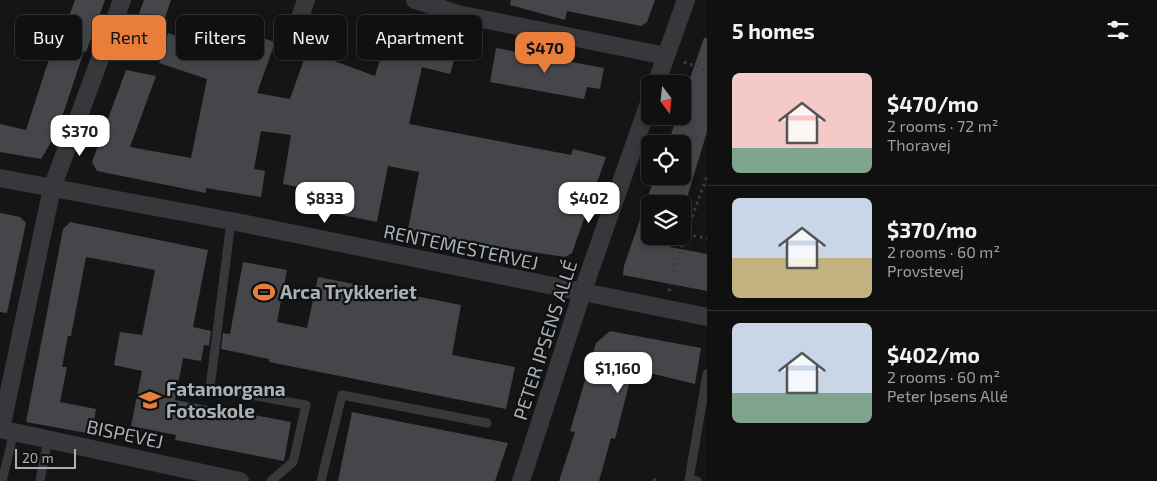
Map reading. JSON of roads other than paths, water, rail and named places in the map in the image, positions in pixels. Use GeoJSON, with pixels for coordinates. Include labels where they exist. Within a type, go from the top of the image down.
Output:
{"type":"FeatureCollection","features":[{"type":"Feature","properties":{"kind":"street"},"geometry":{"type":"LineString","coordinates":[[5,430],[52,188],[122,0]]}},
{"type":"Feature","properties":{"kind":"street"},"geometry":{"type":"LineString","coordinates":[[301,15],[306,0]]}},
{"type":"Feature","properties":{"kind":"street"},"geometry":{"type":"LineString","coordinates":[[415,0],[458,14],[666,56]]}},
{"type":"Feature","properties":{"kind":"street"},"geometry":{"type":"LineString","coordinates":[[659,75],[686,0]]}},
{"type":"Feature","properties":{"kind":"street","name":"PETER IPSENS ALLÉ"},"geometry":{"type":"LineString","coordinates":[[521,481],[582,293],[641,125]]}},
{"type":"Feature","properties":{"kind":"street","name":"RENTEMESTERVEJ"},"geometry":{"type":"LineString","coordinates":[[0,178],[707,317]]}},
{"type":"Feature","properties":{"kind":"street","name":"BISPEVEJ"},"geometry":{"type":"LineString","coordinates":[[5,430],[240,481]]}},
{"type":"Feature","properties":{"kind":"lane"},"geometry":{"type":"LineString","coordinates":[[231,222],[210,388],[306,405],[293,462],[271,481]]}},
{"type":"Feature","properties":{"kind":"lane"},"geometry":{"type":"LineString","coordinates":[[697,481],[689,480],[707,374]]}},
{"type":"Feature","properties":{"kind":"lane"},"geometry":{"type":"LineString","coordinates":[[321,481],[342,395],[487,423]]}},
{"type":"Feature","properties":{"kind":"lane"},"geometry":{"type":"LineString","coordinates":[[2,481],[5,430]]}},
{"type":"Feature","properties":{"kind":"lane"},"geometry":{"type":"LineString","coordinates":[[40,481],[48,439]]}},
{"type":"Feature","properties":{"kind":"place","name":"Arca Trykkeriet"},"geometry":{"type":"Point","coordinates":[264,292]}},
{"type":"Feature","properties":{"kind":"place","name":"Fatamorgana Fotoskole"},"geometry":{"type":"Point","coordinates":[150,400]}}]}
